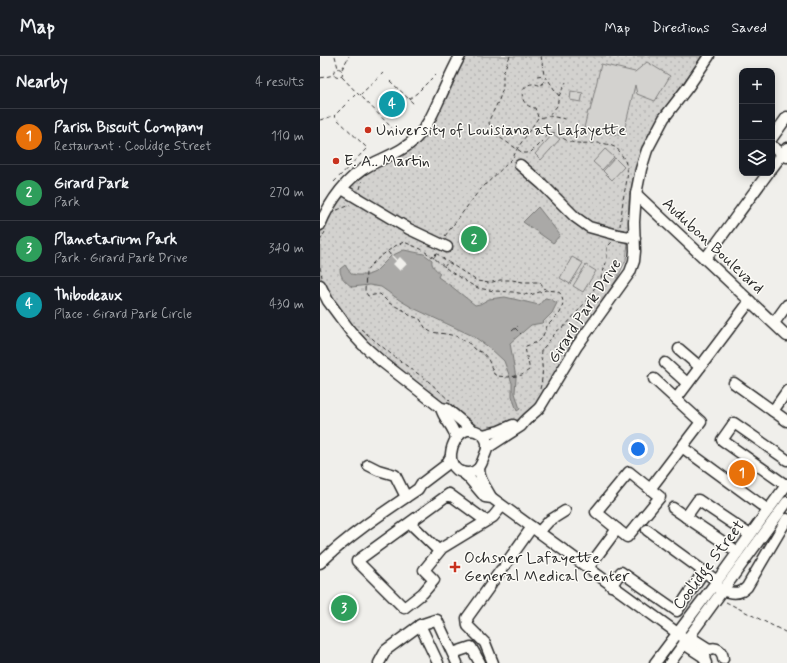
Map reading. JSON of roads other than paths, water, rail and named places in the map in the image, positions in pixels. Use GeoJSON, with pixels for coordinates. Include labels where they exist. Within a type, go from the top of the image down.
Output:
{"type":"FeatureCollection","features":[{"type":"Feature","properties":{"kind":"street"},"geometry":{"type":"LineString","coordinates":[[320,225],[327,211],[342,189],[356,175],[397,152],[416,138],[428,124],[460,56]]}},
{"type":"Feature","properties":{"kind":"street","name":"Girard Park Drive"},"geometry":{"type":"LineString","coordinates":[[487,448],[521,426],[536,412],[577,346],[630,272],[634,261],[635,251],[636,194],[641,169],[647,150],[658,128],[709,56]]}},
{"type":"Feature","properties":{"kind":"street"},"geometry":{"type":"LineString","coordinates":[[775,134],[787,117]]}},
{"type":"Feature","properties":{"kind":"street"},"geometry":{"type":"LineString","coordinates":[[775,148],[786,153],[775,165]]}},
{"type":"Feature","properties":{"kind":"street"},"geometry":{"type":"LineString","coordinates":[[520,165],[542,184],[575,217],[589,227],[635,238]]}},
{"type":"Feature","properties":{"kind":"street"},"geometry":{"type":"LineString","coordinates":[[704,258],[766,176]]}},
{"type":"Feature","properties":{"kind":"street"},"geometry":{"type":"LineString","coordinates":[[342,189],[441,248]]}},
{"type":"Feature","properties":{"kind":"street","name":"Audubon Boulevard"},"geometry":{"type":"LineString","coordinates":[[636,194],[787,336]]}},
{"type":"Feature","properties":{"kind":"street"},"geometry":{"type":"LineString","coordinates":[[321,281],[328,301],[351,332],[363,345],[441,408],[447,410],[472,430],[483,435],[487,443],[487,448],[484,459],[479,468],[479,474],[482,483],[492,498],[687,640],[715,653]]}},
{"type":"Feature","properties":{"kind":"street"},"geometry":{"type":"LineString","coordinates":[[676,399],[750,301]]}},
{"type":"Feature","properties":{"kind":"street"},"geometry":{"type":"LineString","coordinates":[[774,323],[787,305]]}},
{"type":"Feature","properties":{"kind":"street"},"geometry":{"type":"LineString","coordinates":[[679,350],[700,368]]}},
{"type":"Feature","properties":{"kind":"street"},"geometry":{"type":"LineString","coordinates":[[665,363],[687,384]]}},
{"type":"Feature","properties":{"kind":"street"},"geometry":{"type":"LineString","coordinates":[[650,489],[701,422],[654,379]]}},
{"type":"Feature","properties":{"kind":"street"},"geometry":{"type":"LineString","coordinates":[[734,383],[787,421]]}},
{"type":"Feature","properties":{"kind":"street"},"geometry":{"type":"LineString","coordinates":[[773,411],[787,391]]}},
{"type":"Feature","properties":{"kind":"street"},"geometry":{"type":"LineString","coordinates":[[441,408],[443,414],[454,430],[456,439]]}},
{"type":"Feature","properties":{"kind":"street","name":"Girard Park Drive"},"geometry":{"type":"LineString","coordinates":[[483,435],[494,433],[519,422],[524,422]]}},
{"type":"Feature","properties":{"kind":"street"},"geometry":{"type":"LineString","coordinates":[[787,460],[734,423],[722,440],[787,485]]}},
{"type":"Feature","properties":{"kind":"street"},"geometry":{"type":"LineString","coordinates":[[320,563],[342,543],[418,489],[446,465],[450,458],[456,439],[463,432],[472,430]]}},
{"type":"Feature","properties":{"kind":"street"},"geometry":{"type":"LineString","coordinates":[[682,447],[768,510]]}},
{"type":"Feature","properties":{"kind":"street"},"geometry":{"type":"LineString","coordinates":[[450,458],[454,467],[468,477],[485,497],[492,498]]}},
{"type":"Feature","properties":{"kind":"street"},"geometry":{"type":"LineString","coordinates":[[368,465],[378,470],[395,475],[406,497]]}},
{"type":"Feature","properties":{"kind":"street"},"geometry":{"type":"LineString","coordinates":[[418,489],[424,488],[446,474],[459,471],[472,472],[479,468]]}},
{"type":"Feature","properties":{"kind":"street"},"geometry":{"type":"LineString","coordinates":[[629,472],[660,497],[627,537],[617,529],[596,512],[629,472]]}},
{"type":"Feature","properties":{"kind":"street","name":"Coolidge Street"},"geometry":{"type":"LineString","coordinates":[[655,663],[787,485]]}},
{"type":"Feature","properties":{"kind":"street"},"geometry":{"type":"LineString","coordinates":[[486,521],[449,494],[357,561],[404,608],[422,593],[434,580],[424,570],[439,551],[493,517],[502,506]]}},
{"type":"Feature","properties":{"kind":"street"},"geometry":{"type":"LineString","coordinates":[[686,517],[698,500],[750,535]]}},
{"type":"Feature","properties":{"kind":"street","name":"Coolidge Street"},"geometry":{"type":"LineString","coordinates":[[670,663],[787,502]]}},
{"type":"Feature","properties":{"kind":"street"},"geometry":{"type":"LineString","coordinates":[[673,508],[738,552]]}},
{"type":"Feature","properties":{"kind":"street"},"geometry":{"type":"LineString","coordinates":[[493,663],[485,643],[468,626],[467,618],[503,567],[535,530],[565,511]]}},
{"type":"Feature","properties":{"kind":"street"},"geometry":{"type":"LineString","coordinates":[[647,530],[704,571],[715,583],[720,594],[741,592],[747,587],[787,519]]}},
{"type":"Feature","properties":{"kind":"street"},"geometry":{"type":"LineString","coordinates":[[410,523],[439,551]]}},
{"type":"Feature","properties":{"kind":"street"},"geometry":{"type":"LineString","coordinates":[[588,568],[617,529]]}},
{"type":"Feature","properties":{"kind":"street"},"geometry":{"type":"LineString","coordinates":[[612,586],[621,572],[677,611],[704,571]]}},
{"type":"Feature","properties":{"kind":"street"},"geometry":{"type":"LineString","coordinates":[[379,663],[386,650],[420,625],[437,620],[457,663]]}},
{"type":"Feature","properties":{"kind":"street"},"geometry":{"type":"LineString","coordinates":[[420,625],[438,663]]}},
{"type":"Feature","properties":{"kind":"street"},"geometry":{"type":"LineString","coordinates":[[453,653],[483,641]]}},
{"type":"Feature","properties":{"kind":"street"},"geometry":{"type":"LineString","coordinates":[[471,647],[480,663]]}},
{"type":"Feature","properties":{"kind":"place","name":"Thibodeaux"},"geometry":{"type":"Point","coordinates":[392,104]}},
{"type":"Feature","properties":{"kind":"place","name":"University of Louisiana at Lafayette"},"geometry":{"type":"Point","coordinates":[368,130]}},
{"type":"Feature","properties":{"kind":"place","name":"E. A.. Martin"},"geometry":{"type":"Point","coordinates":[336,161]}},
{"type":"Feature","properties":{"kind":"place","name":"Girard Park"},"geometry":{"type":"Point","coordinates":[474,239]}},
{"type":"Feature","properties":{"kind":"place","name":"Parish Biscuit Company"},"geometry":{"type":"Point","coordinates":[742,473]}},
{"type":"Feature","properties":{"kind":"place","name":"Ochsner Lafayette General Medical Center"},"geometry":{"type":"Point","coordinates":[455,567]}},
{"type":"Feature","properties":{"kind":"place","name":"Planetarium Park"},"geometry":{"type":"Point","coordinates":[344,608]}}]}
